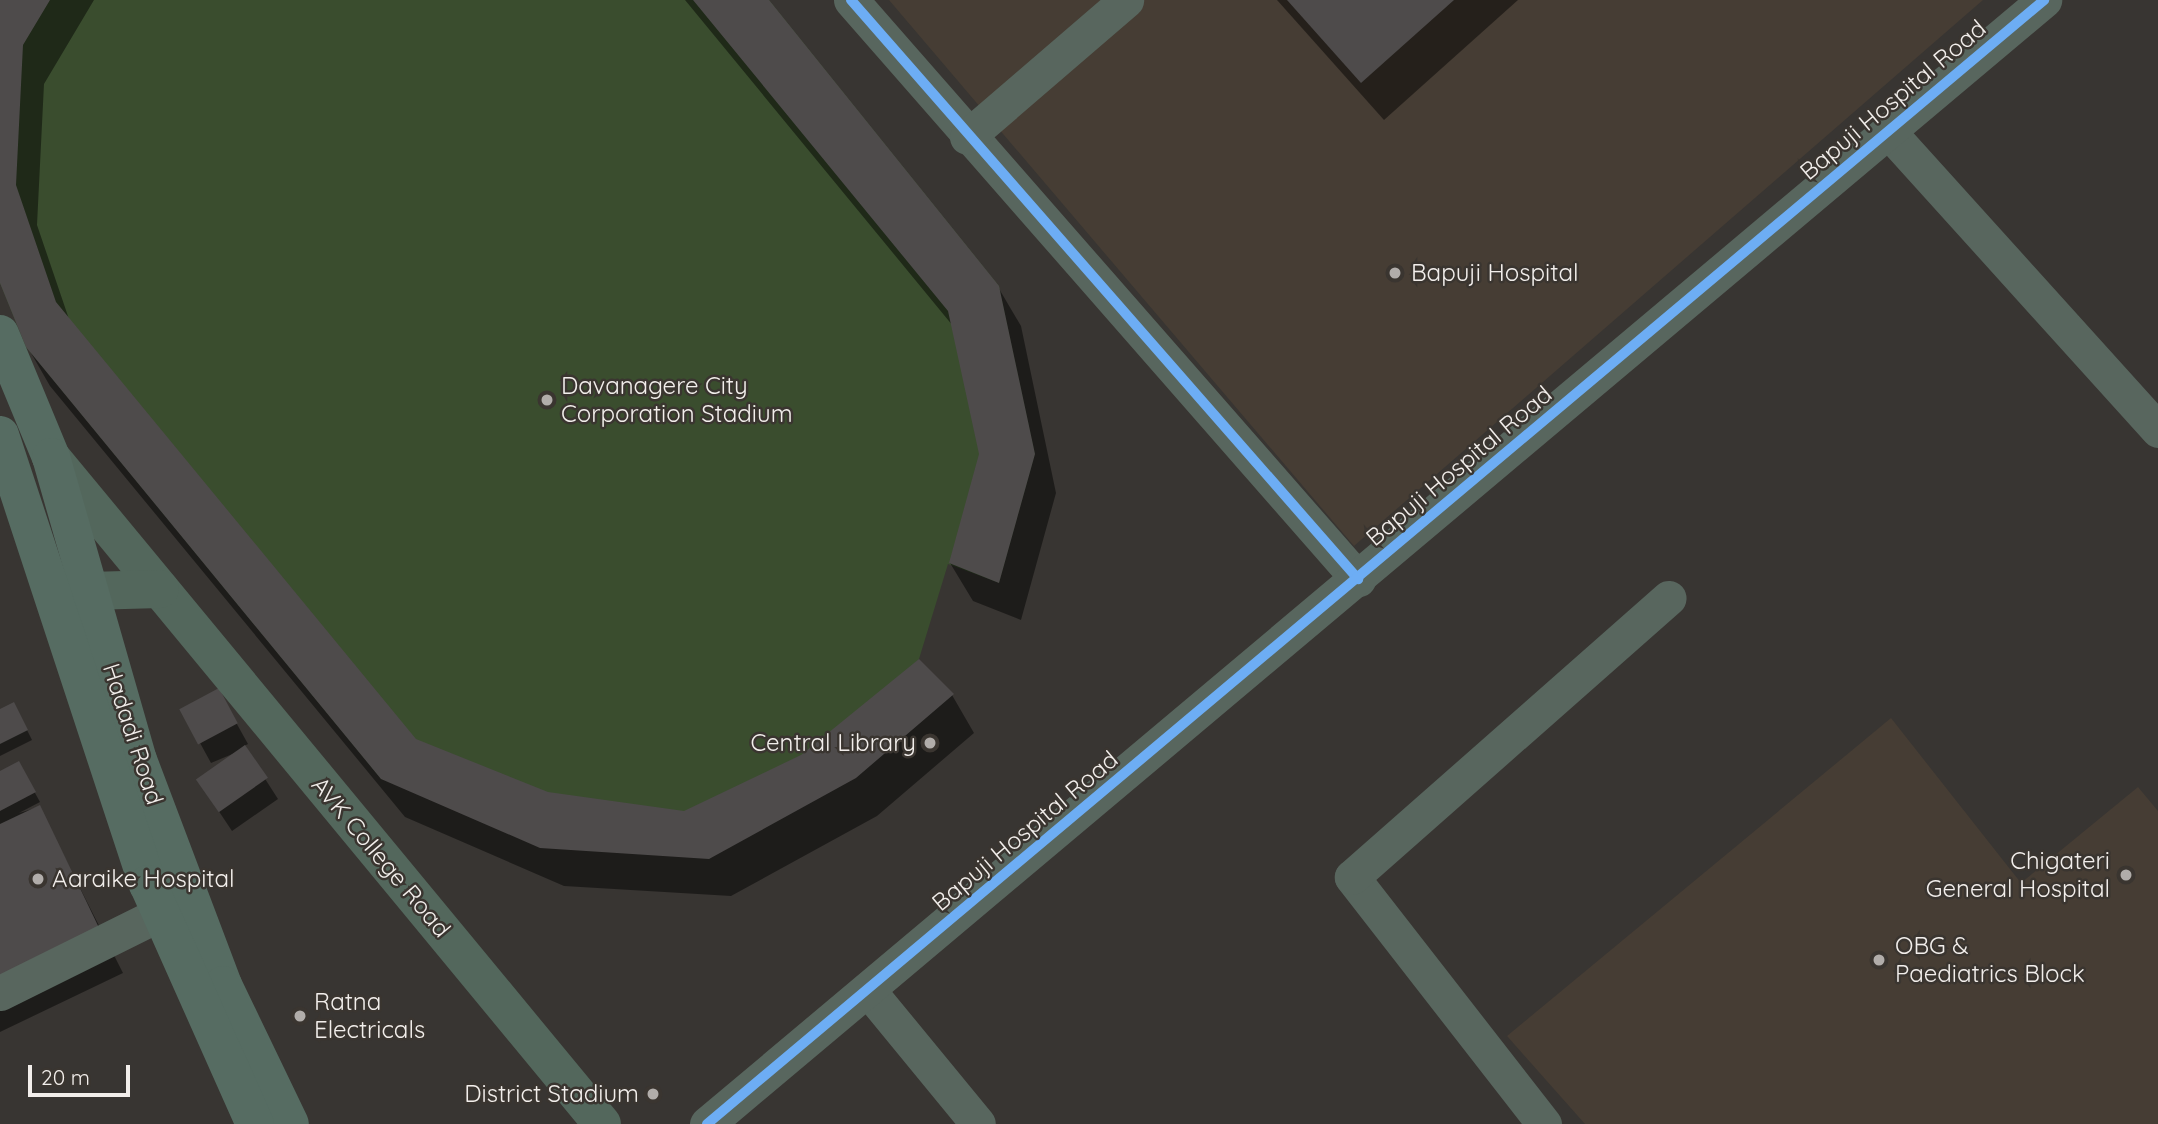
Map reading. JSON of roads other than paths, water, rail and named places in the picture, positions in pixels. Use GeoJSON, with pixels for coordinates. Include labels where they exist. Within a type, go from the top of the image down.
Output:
{"type":"FeatureCollection","features":[{"type":"Feature","properties":{"kind":"main road","name":"Hadadi Road"},"geometry":{"type":"LineString","coordinates":[[0,334],[51,457],[71,595],[138,760],[176,906],[223,985],[290,1124]]}},
{"type":"Feature","properties":{"kind":"main road"},"geometry":{"type":"LineString","coordinates":[[0,435],[71,595],[160,589]]}},
{"type":"Feature","properties":{"kind":"main road","name":"AVK College Road"},"geometry":{"type":"LineString","coordinates":[[51,457],[602,1124]]}},
{"type":"Feature","properties":{"kind":"main road"},"geometry":{"type":"LineString","coordinates":[[176,906],[255,1124]]}},
{"type":"Feature","properties":{"kind":"street"},"geometry":{"type":"LineString","coordinates":[[851,0],[967,137],[1358,579]]}},
{"type":"Feature","properties":{"kind":"street"},"geometry":{"type":"LineString","coordinates":[[967,137],[1126,0]]}},
{"type":"Feature","properties":{"kind":"street","name":"Bapuji Hospital Road"},"geometry":{"type":"LineString","coordinates":[[707,1124],[2044,0]]}},
{"type":"Feature","properties":{"kind":"street"},"geometry":{"type":"LineString","coordinates":[[1888,131],[2154,418]]}},
{"type":"Feature","properties":{"kind":"street"},"geometry":{"type":"LineString","coordinates":[[1544,1124],[1352,877],[1669,598]]}},
{"type":"Feature","properties":{"kind":"street"},"geometry":{"type":"LineString","coordinates":[[0,993],[176,906]]}},
{"type":"Feature","properties":{"kind":"street"},"geometry":{"type":"LineString","coordinates":[[867,990],[978,1124]]}},
{"type":"Feature","properties":{"kind":"place","name":"Bapuji Hospital"},"geometry":{"type":"Point","coordinates":[1395,273]}},
{"type":"Feature","properties":{"kind":"place","name":"Davanagere City Corporation Stadium"},"geometry":{"type":"Point","coordinates":[547,400]}},
{"type":"Feature","properties":{"kind":"place","name":"Central Library"},"geometry":{"type":"Point","coordinates":[930,743]}},
{"type":"Feature","properties":{"kind":"place","name":"Chigateri General Hospital"},"geometry":{"type":"Point","coordinates":[2126,875]}},
{"type":"Feature","properties":{"kind":"place","name":"Aaraike Hospital"},"geometry":{"type":"Point","coordinates":[38,879]}},
{"type":"Feature","properties":{"kind":"place","name":"OBG & Paediatrics Block"},"geometry":{"type":"Point","coordinates":[1879,960]}},
{"type":"Feature","properties":{"kind":"place","name":"Ratna Electricals"},"geometry":{"type":"Point","coordinates":[300,1016]}},
{"type":"Feature","properties":{"kind":"place","name":"District Stadium"},"geometry":{"type":"Point","coordinates":[653,1094]}}]}
